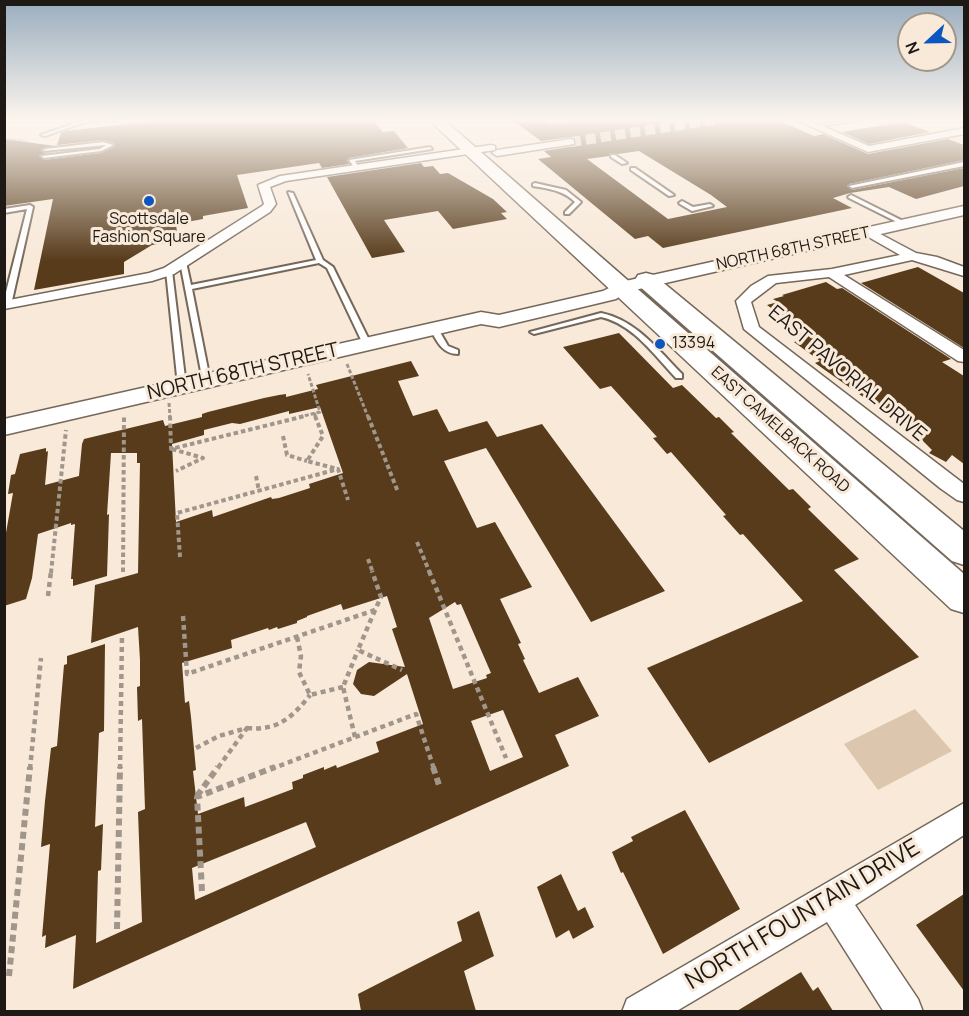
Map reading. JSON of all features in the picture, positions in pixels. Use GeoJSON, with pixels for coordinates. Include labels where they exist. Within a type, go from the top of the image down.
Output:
{"type":"FeatureCollection","features":[{"type":"Feature","properties":{"kind":"main road","name":"EAST CAMELBACK ROAD"},"geometry":{"type":"LineString","coordinates":[[501,166],[964,551]]}},
{"type":"Feature","properties":{"kind":"main road","name":"EAST CAMELBACK ROAD"},"geometry":{"type":"LineString","coordinates":[[513,166],[574,218]]}},
{"type":"Feature","properties":{"kind":"main road","name":"EAST CAMELBACK ROAD"},"geometry":{"type":"LineString","coordinates":[[632,277],[964,597]]}},
{"type":"Feature","properties":{"kind":"street"},"geometry":{"type":"LineString","coordinates":[[7,305],[152,278],[169,272],[266,209],[270,204],[264,185],[284,178],[311,178],[370,166]]}},
{"type":"Feature","properties":{"kind":"street","name":"NORTH 68TH STREET"},"geometry":{"type":"LineString","coordinates":[[4,427],[176,394],[206,380],[481,318],[499,321],[609,295],[632,277],[869,232],[964,211]]}},
{"type":"Feature","properties":{"kind":"street"},"geometry":{"type":"LineString","coordinates":[[869,232],[912,256],[932,260],[964,272]]}},
{"type":"Feature","properties":{"kind":"street"},"geometry":{"type":"LineString","coordinates":[[832,273],[912,256]]}},
{"type":"Feature","properties":{"kind":"street"},"geometry":{"type":"LineString","coordinates":[[832,273],[964,357]]}},
{"type":"Feature","properties":{"kind":"street","name":"EAST PAVORIAL DRIVE"},"geometry":{"type":"LineString","coordinates":[[832,273],[773,279],[756,289],[743,301],[752,329],[964,494]]}},
{"type":"Feature","properties":{"kind":"street","name":"NORTH FOUNTAIN DRIVE"},"geometry":{"type":"LineString","coordinates":[[640,1011],[832,900],[964,818]]}},
{"type":"Feature","properties":{"kind":"street"},"geometry":{"type":"LineString","coordinates":[[832,900],[905,1011]]}},
{"type":"Feature","properties":{"kind":"lane"},"geometry":{"type":"LineString","coordinates":[[852,186],[952,166]]}},
{"type":"Feature","properties":{"kind":"lane"},"geometry":{"type":"LineString","coordinates":[[633,169],[671,195]]}},
{"type":"Feature","properties":{"kind":"lane"},"geometry":{"type":"LineString","coordinates":[[290,192],[320,261],[330,267],[367,344]]}},
{"type":"Feature","properties":{"kind":"lane"},"geometry":{"type":"LineString","coordinates":[[850,197],[905,224]]}},
{"type":"Feature","properties":{"kind":"lane"},"geometry":{"type":"LineString","coordinates":[[682,203],[692,209],[710,206]]}},
{"type":"Feature","properties":{"kind":"lane"},"geometry":{"type":"LineString","coordinates":[[4,211],[31,204],[7,305]]}},
{"type":"Feature","properties":{"kind":"lane"},"geometry":{"type":"LineString","coordinates":[[190,287],[320,261]]}},
{"type":"Feature","properties":{"kind":"lane"},"geometry":{"type":"LineString","coordinates":[[183,262],[190,287],[206,380]]}},
{"type":"Feature","properties":{"kind":"lane"},"geometry":{"type":"LineString","coordinates":[[169,272],[176,394]]}},
{"type":"Feature","properties":{"kind":"lane"},"geometry":{"type":"LineString","coordinates":[[534,332],[608,315],[626,324],[679,376]]}},
{"type":"Feature","properties":{"kind":"lane"},"geometry":{"type":"LineString","coordinates":[[434,329],[445,348],[455,352]]}},
{"type":"Feature","properties":{"kind":"path"},"geometry":{"type":"LineString","coordinates":[[347,363],[398,492]]}},
{"type":"Feature","properties":{"kind":"path"},"geometry":{"type":"LineString","coordinates":[[171,449],[320,412],[307,371]]}},
{"type":"Feature","properties":{"kind":"path"},"geometry":{"type":"LineString","coordinates":[[171,449],[176,394]]}},
{"type":"Feature","properties":{"kind":"path"},"geometry":{"type":"LineString","coordinates":[[307,461],[323,436],[314,413]]}},
{"type":"Feature","properties":{"kind":"path"},"geometry":{"type":"LineString","coordinates":[[123,572],[124,414]]}},
{"type":"Feature","properties":{"kind":"path"},"geometry":{"type":"LineString","coordinates":[[48,596],[66,427]]}},
{"type":"Feature","properties":{"kind":"path"},"geometry":{"type":"LineString","coordinates":[[284,436],[287,455],[338,469]]}},
{"type":"Feature","properties":{"kind":"path"},"geometry":{"type":"LineString","coordinates":[[171,449],[203,458],[176,471]]}},
{"type":"Feature","properties":{"kind":"path"},"geometry":{"type":"LineString","coordinates":[[180,557],[177,513],[338,469]]}},
{"type":"Feature","properties":{"kind":"path"},"geometry":{"type":"LineString","coordinates":[[338,469],[348,500]]}},
{"type":"Feature","properties":{"kind":"path"},"geometry":{"type":"LineString","coordinates":[[256,476],[259,491]]}},
{"type":"Feature","properties":{"kind":"path"},"geometry":{"type":"LineString","coordinates":[[417,542],[506,759]]}},
{"type":"Feature","properties":{"kind":"path"},"geometry":{"type":"LineString","coordinates":[[355,737],[343,687],[381,597],[368,559]]}},
{"type":"Feature","properties":{"kind":"path"},"geometry":{"type":"LineString","coordinates":[[183,616],[187,674],[375,610]]}},
{"type":"Feature","properties":{"kind":"path"},"geometry":{"type":"LineString","coordinates":[[117,929],[122,636]]}},
{"type":"Feature","properties":{"kind":"path"},"geometry":{"type":"LineString","coordinates":[[297,637],[301,656],[299,672],[310,695]]}},
{"type":"Feature","properties":{"kind":"path"},"geometry":{"type":"LineString","coordinates":[[358,650],[402,670]]}},
{"type":"Feature","properties":{"kind":"path"},"geometry":{"type":"LineString","coordinates":[[9,976],[41,658]]}},
{"type":"Feature","properties":{"kind":"path"},"geometry":{"type":"LineString","coordinates":[[196,748],[219,736],[247,728],[264,730],[292,718],[310,695],[343,687]]}},
{"type":"Feature","properties":{"kind":"path"},"geometry":{"type":"LineString","coordinates":[[197,797],[416,714],[440,788]]}},
{"type":"Feature","properties":{"kind":"path"},"geometry":{"type":"LineString","coordinates":[[202,891],[197,797],[247,728]]}},
{"type":"Feature","properties":{"kind":"shaded area"},"geometry":{"type":"Polygon","coordinates":[[[915,709],[952,751],[878,790],[844,744],[915,709]]]}},
{"type":"Feature","properties":{"kind":"building","name":"Scottsdale Fashion Square"},"geometry":{"type":"Polygon","coordinates":[[[4,166],[296,166],[237,175],[248,208],[203,216],[203,219],[176,224],[178,241],[152,245],[124,262],[124,274],[34,290],[53,199],[4,206],[4,166]]]}},
{"type":"Feature","properties":{"kind":"building"},"geometry":{"type":"Polygon","coordinates":[[[398,166],[433,166],[440,174],[448,173],[493,199],[507,212],[501,213],[507,219],[453,229],[438,211],[384,220],[405,252],[372,258],[327,177],[398,166]]]}},
{"type":"Feature","properties":{"kind":"building"},"geometry":{"type":"Polygon","coordinates":[[[547,166],[597,166],[668,219],[727,207],[664,166],[933,166],[849,184],[847,186],[852,190],[964,168],[964,186],[916,199],[889,187],[833,198],[852,208],[663,248],[648,236],[635,239],[547,166]]]}},
{"type":"Feature","properties":{"kind":"building"},"geometry":{"type":"Polygon","coordinates":[[[918,267],[964,293],[964,348],[861,283],[918,267]]]}},
{"type":"Feature","properties":{"kind":"building"},"geometry":{"type":"Polygon","coordinates":[[[826,282],[837,289],[842,288],[951,359],[942,362],[964,376],[964,464],[952,455],[946,462],[929,453],[932,450],[897,415],[894,416],[880,405],[876,406],[815,363],[820,361],[794,342],[803,339],[797,335],[805,333],[767,305],[778,302],[773,299],[784,296],[782,295],[826,282]]]}},
{"type":"Feature","properties":{"kind":"building"},"geometry":{"type":"Polygon","coordinates":[[[619,333],[673,388],[682,385],[716,418],[719,417],[734,432],[731,433],[789,490],[793,489],[811,507],[808,509],[859,559],[834,570],[919,657],[709,763],[647,668],[803,601],[743,534],[740,535],[723,516],[726,515],[671,452],[667,454],[653,438],[657,437],[611,386],[600,389],[563,347],[619,333]]]}},
{"type":"Feature","properties":{"kind":"building"},"geometry":{"type":"Polygon","coordinates":[[[411,361],[419,376],[398,381],[413,416],[437,409],[449,432],[487,421],[497,437],[542,424],[665,591],[591,622],[486,448],[444,461],[477,528],[495,522],[532,587],[500,599],[521,643],[518,644],[525,659],[523,660],[539,693],[578,677],[599,716],[555,735],[569,766],[73,989],[76,935],[45,948],[46,935],[42,937],[50,844],[41,847],[45,801],[51,748],[57,746],[64,665],[67,664],[67,656],[105,644],[104,731],[99,733],[95,827],[103,824],[101,870],[98,871],[96,943],[142,922],[138,812],[145,809],[142,719],[138,721],[137,687],[140,686],[140,660],[138,627],[91,643],[95,585],[138,573],[140,463],[137,463],[137,453],[111,453],[107,515],[109,514],[107,576],[73,586],[73,579],[71,579],[75,524],[71,525],[71,523],[38,534],[32,578],[26,599],[4,606],[4,544],[13,493],[8,494],[11,475],[15,474],[20,454],[46,448],[46,452],[48,451],[45,485],[79,476],[84,439],[163,420],[165,426],[264,398],[286,394],[286,397],[318,389],[316,385],[411,361]],[[320,407],[289,414],[289,411],[240,424],[232,423],[204,430],[204,435],[172,444],[176,522],[212,510],[213,517],[271,497],[272,499],[279,498],[310,488],[309,484],[343,473],[320,407]],[[387,596],[343,610],[341,604],[307,616],[297,623],[278,629],[277,627],[269,630],[268,628],[231,640],[232,648],[182,663],[185,703],[189,701],[191,717],[196,770],[193,771],[198,814],[244,797],[245,807],[293,789],[292,782],[303,778],[303,775],[324,767],[324,770],[336,765],[337,768],[379,752],[376,742],[423,724],[407,674],[374,696],[361,694],[353,684],[357,670],[369,662],[405,667],[392,629],[397,627],[387,596]],[[455,602],[429,618],[453,689],[487,678],[486,675],[491,673],[461,604],[457,605],[455,602]],[[503,710],[471,721],[490,771],[523,757],[503,710]],[[306,822],[192,868],[195,900],[316,847],[306,822]]]}},
{"type":"Feature","properties":{"kind":"building"},"geometry":{"type":"Polygon","coordinates":[[[685,810],[740,909],[663,954],[612,852],[633,841],[631,837],[685,810]]]}},
{"type":"Feature","properties":{"kind":"building"},"geometry":{"type":"Polygon","coordinates":[[[561,874],[578,911],[585,907],[594,927],[573,939],[569,930],[556,938],[537,887],[561,874]]]}},
{"type":"Feature","properties":{"kind":"building"},"geometry":{"type":"Polygon","coordinates":[[[964,894],[964,991],[916,925],[964,894]]]}},
{"type":"Feature","properties":{"kind":"building"},"geometry":{"type":"Polygon","coordinates":[[[479,911],[494,956],[464,971],[476,1011],[361,1011],[358,994],[462,941],[457,922],[479,911]]]}},
{"type":"Feature","properties":{"kind":"building"},"geometry":{"type":"Polygon","coordinates":[[[801,972],[813,991],[818,987],[833,1011],[737,1011],[801,972]]]}},
{"type":"Feature","properties":{"kind":"place","name":"Scottsdale Fashion Square"},"geometry":{"type":"Point","coordinates":[149,201]}},
{"type":"Feature","properties":{"kind":"place","name":"13394"},"geometry":{"type":"Point","coordinates":[660,344]}}]}
